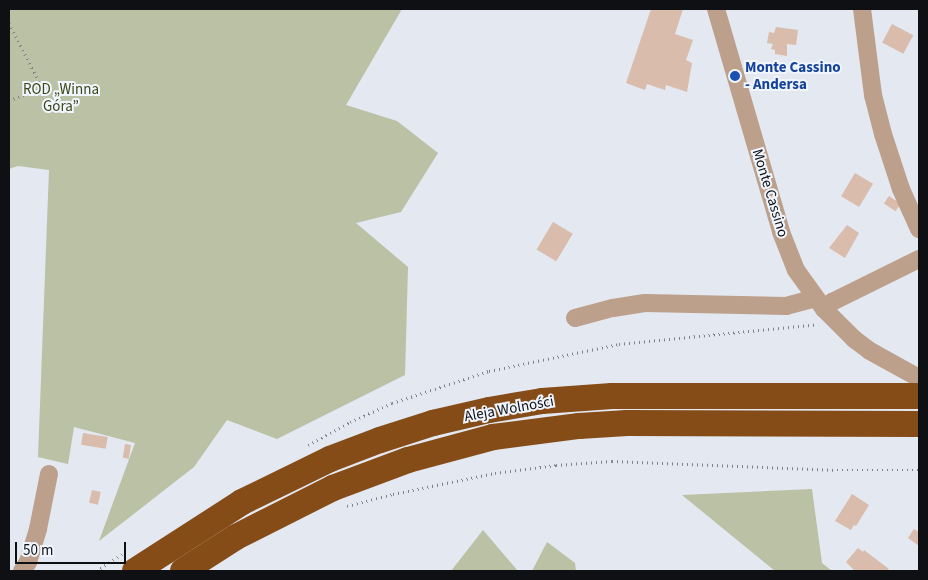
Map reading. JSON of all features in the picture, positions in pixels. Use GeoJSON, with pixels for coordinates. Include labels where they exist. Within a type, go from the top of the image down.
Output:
{"type":"FeatureCollection","features":[{"type":"Feature","properties":{"kind":"highway","name":"Aleja Wolności"},"geometry":{"type":"LineString","coordinates":[[135,571],[242,502],[330,459],[398,434],[470,414],[542,401],[612,396],[919,396]]}},
{"type":"Feature","properties":{"kind":"highway","name":"Aleja Wolności"},"geometry":{"type":"LineString","coordinates":[[184,571],[236,537],[333,488],[408,460],[493,437],[579,426],[627,423],[919,424]]}},
{"type":"Feature","properties":{"kind":"street","name":"Monte Cassino"},"geometry":{"type":"LineString","coordinates":[[716,9],[787,250],[796,270],[820,303],[854,339],[870,351],[919,378]]}},
{"type":"Feature","properties":{"kind":"street"},"geometry":{"type":"LineString","coordinates":[[862,9],[873,95],[882,134],[919,229]]}},
{"type":"Feature","properties":{"kind":"street"},"geometry":{"type":"LineString","coordinates":[[575,318],[613,308],[645,304],[786,306],[832,302],[919,259]]}},
{"type":"Feature","properties":{"kind":"street"},"geometry":{"type":"LineString","coordinates":[[22,571],[28,562],[38,529],[48,474]]}},
{"type":"Feature","properties":{"kind":"path"},"geometry":{"type":"LineString","coordinates":[[9,23],[43,89],[9,101]]}},
{"type":"Feature","properties":{"kind":"path"},"geometry":{"type":"LineString","coordinates":[[343,507],[393,494],[494,473],[612,461],[837,470],[919,470]]}},
{"type":"Feature","properties":{"kind":"green space","name":"ROD „Winna Góra”"},"geometry":{"type":"Polygon","coordinates":[[[9,9],[402,9],[346,105],[397,121],[438,153],[401,212],[356,223],[408,267],[405,375],[277,439],[227,420],[194,467],[99,541],[135,443],[74,427],[68,464],[38,457],[49,170],[18,166],[9,169],[9,9]]]}},
{"type":"Feature","properties":{"kind":"green space"},"geometry":{"type":"Polygon","coordinates":[[[812,489],[822,563],[832,571],[775,571],[682,495],[812,489]]]}},
{"type":"Feature","properties":{"kind":"green space"},"geometry":{"type":"Polygon","coordinates":[[[483,530],[518,571],[451,571],[483,530]]]}},
{"type":"Feature","properties":{"kind":"green space"},"geometry":{"type":"Polygon","coordinates":[[[547,542],[575,563],[576,571],[532,571],[547,542]]]}},
{"type":"Feature","properties":{"kind":"building"},"geometry":{"type":"Polygon","coordinates":[[[651,9],[683,9],[675,34],[693,40],[686,60],[692,63],[687,92],[666,85],[665,90],[647,84],[645,90],[626,83],[651,9]]]}},
{"type":"Feature","properties":{"kind":"building"},"geometry":{"type":"Polygon","coordinates":[[[892,24],[913,35],[903,54],[882,43],[892,24]]]}},
{"type":"Feature","properties":{"kind":"building"},"geometry":{"type":"Polygon","coordinates":[[[776,27],[798,30],[796,45],[787,44],[787,56],[775,54],[775,50],[771,49],[773,44],[767,43],[769,32],[774,33],[776,27]]]}},
{"type":"Feature","properties":{"kind":"building"},"geometry":{"type":"Polygon","coordinates":[[[855,173],[873,184],[859,207],[841,196],[855,173]]]}},
{"type":"Feature","properties":{"kind":"building"},"geometry":{"type":"Polygon","coordinates":[[[889,196],[901,204],[896,211],[884,203],[889,196]]]}},
{"type":"Feature","properties":{"kind":"building"},"geometry":{"type":"Polygon","coordinates":[[[553,222],[573,234],[556,261],[537,249],[553,222]]]}},
{"type":"Feature","properties":{"kind":"building"},"geometry":{"type":"Polygon","coordinates":[[[847,225],[859,233],[845,258],[829,248],[847,225]]]}},
{"type":"Feature","properties":{"kind":"building"},"geometry":{"type":"Polygon","coordinates":[[[83,433],[108,437],[106,449],[81,445],[83,433]]]}},
{"type":"Feature","properties":{"kind":"building"},"geometry":{"type":"Polygon","coordinates":[[[125,444],[131,445],[129,459],[123,458],[125,444]]]}},
{"type":"Feature","properties":{"kind":"building"},"geometry":{"type":"Polygon","coordinates":[[[92,490],[101,492],[98,505],[89,503],[92,490]]]}},
{"type":"Feature","properties":{"kind":"building"},"geometry":{"type":"Polygon","coordinates":[[[852,494],[869,505],[856,526],[854,525],[851,530],[835,521],[852,494]]]}},
{"type":"Feature","properties":{"kind":"building"},"geometry":{"type":"Polygon","coordinates":[[[914,529],[919,532],[919,546],[908,538],[914,529]]]}},
{"type":"Feature","properties":{"kind":"building"},"geometry":{"type":"Polygon","coordinates":[[[858,548],[863,552],[864,550],[889,569],[887,571],[855,571],[846,562],[858,548]]]}},
{"type":"Feature","properties":{"kind":"place","name":"Monte Cassino - Andersa"},"geometry":{"type":"Point","coordinates":[735,76]}}]}
